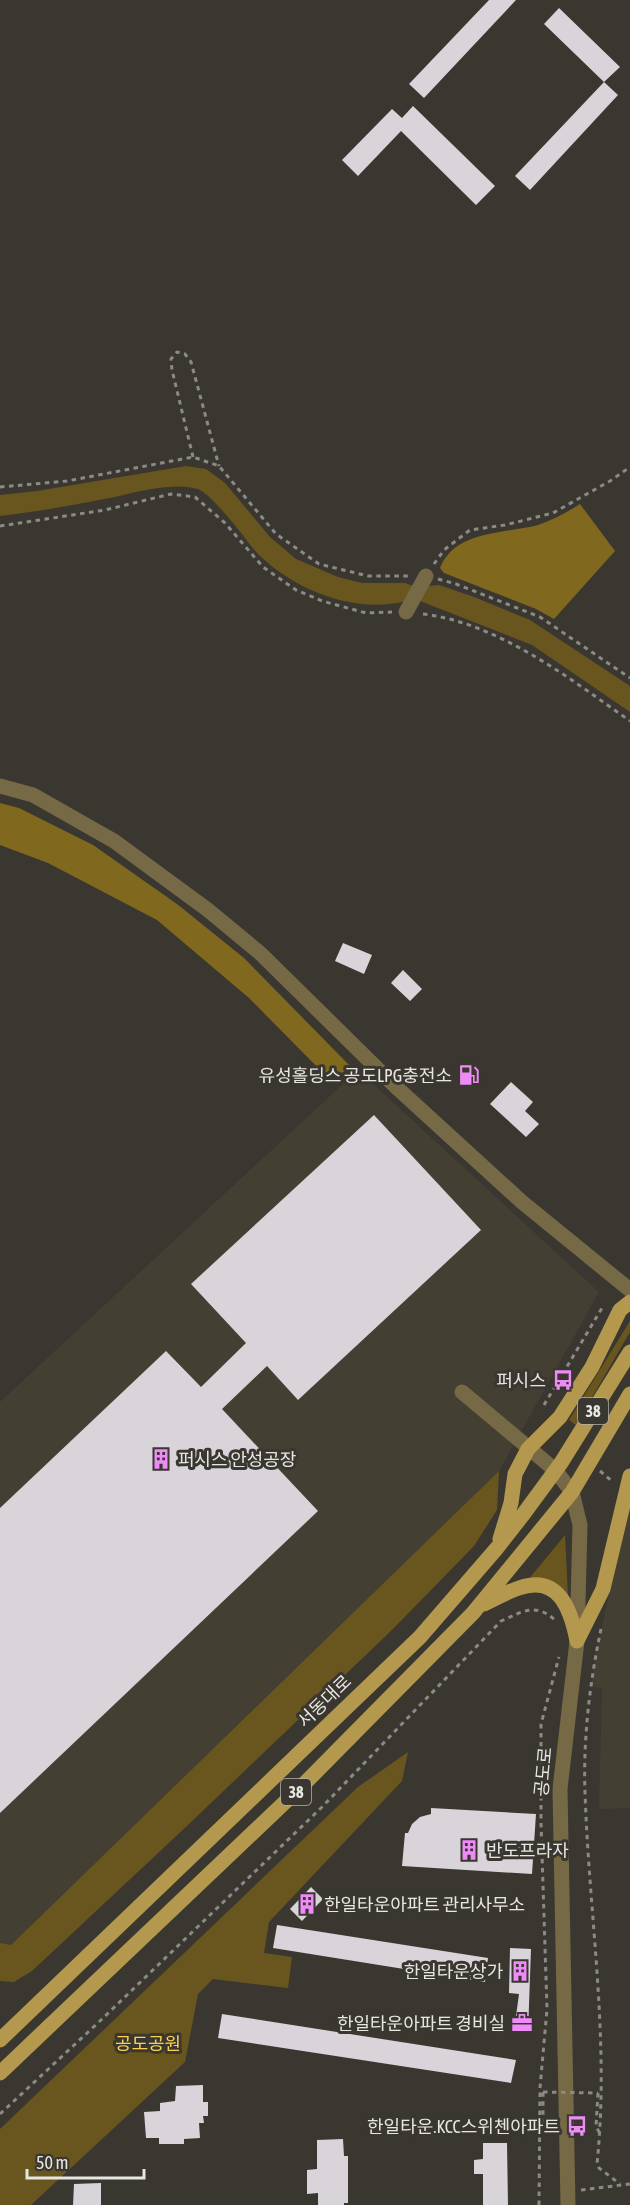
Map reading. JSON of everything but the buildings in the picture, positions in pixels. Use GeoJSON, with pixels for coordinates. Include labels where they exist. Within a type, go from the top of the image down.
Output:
{"type":"FeatureCollection","features":[{"type":"Feature","properties":{"kind":"main road"},"geometry":{"type":"LineString","coordinates":[[497,1548],[511,1503],[514,1474],[528,1449],[560,1418],[592,1367],[620,1310],[630,1302]]}},
{"type":"Feature","properties":{"kind":"main road","name":"서동대로"},"geometry":{"type":"LineString","coordinates":[[1,2036],[420,1637],[497,1548],[555,1470],[630,1352]]}},
{"type":"Feature","properties":{"kind":"main road","name":"38"},"geometry":{"type":"LineString","coordinates":[[0,2073],[304,1785],[479,1606],[572,1492],[630,1394]]}},
{"type":"Feature","properties":{"kind":"main road"},"geometry":{"type":"LineString","coordinates":[[577,1641],[603,1589],[630,1476]]}},
{"type":"Feature","properties":{"kind":"main road"},"geometry":{"type":"LineString","coordinates":[[479,1606],[520,1587],[541,1585],[561,1594],[572,1616],[577,1641]]}},
{"type":"Feature","properties":{"kind":"street"},"geometry":{"type":"LineString","coordinates":[[406,612],[426,576]]}},
{"type":"Feature","properties":{"kind":"street"},"geometry":{"type":"LineString","coordinates":[[0,786],[33,795],[114,841],[208,910],[261,954],[395,1086],[513,1194],[630,1290]]}},
{"type":"Feature","properties":{"kind":"street","name":"공도로"},"geometry":{"type":"LineString","coordinates":[[462,1392],[555,1470],[572,1492],[580,1525],[577,1641],[560,1789],[568,2198]]}},
{"type":"Feature","properties":{"kind":"path"},"geometry":{"type":"LineString","coordinates":[[193,457],[172,370],[171,359],[177,352],[185,354],[191,362],[219,466],[276,534],[319,564],[368,576],[426,576],[456,584],[540,617],[630,678]]}},
{"type":"Feature","properties":{"kind":"path"},"geometry":{"type":"LineString","coordinates":[[0,487],[67,481],[193,457],[219,466]]}},
{"type":"Feature","properties":{"kind":"path"},"geometry":{"type":"LineString","coordinates":[[426,576],[444,550],[470,530],[505,525],[552,513],[610,481],[630,467]]}},
{"type":"Feature","properties":{"kind":"path"},"geometry":{"type":"LineString","coordinates":[[0,526],[105,510],[171,494],[195,497],[225,523],[263,567],[296,590],[321,602],[366,613],[406,612],[441,616],[486,633],[531,654],[630,721]]}},
{"type":"Feature","properties":{"kind":"path"},"geometry":{"type":"LineString","coordinates":[[544,1405],[604,1306]]}},
{"type":"Feature","properties":{"kind":"path"},"geometry":{"type":"LineString","coordinates":[[0,2114],[322,1807],[501,1621],[529,1609],[547,1612],[560,1623]]}},
{"type":"Feature","properties":{"kind":"path"},"geometry":{"type":"LineString","coordinates":[[603,1621],[590,1695],[585,1790],[602,2078],[597,2164],[620,2184]]}},
{"type":"Feature","properties":{"kind":"path"},"geometry":{"type":"LineString","coordinates":[[539,2205],[540,2088],[547,2008],[541,1823],[541,1724],[560,1652]]}},
{"type":"Feature","properties":{"kind":"path"},"geometry":{"type":"LineString","coordinates":[[540,2133],[543,2126],[543,2092],[598,2093],[596,2126],[600,2135]]}},
{"type":"Feature","properties":{"kind":"path"},"geometry":{"type":"LineString","coordinates":[[568,2198],[620,2184],[630,2184]]}},
{"type":"Feature","properties":{"kind":"shaded area"},"geometry":{"type":"Polygon","coordinates":[[[580,504],[615,551],[554,619],[536,609],[444,573],[440,568],[447,556],[469,540],[538,525],[580,504]]]}},
{"type":"Feature","properties":{"kind":"shaded area"},"geometry":{"type":"Polygon","coordinates":[[[0,803],[19,808],[93,845],[177,904],[244,958],[351,1067],[334,1084],[249,998],[157,920],[48,863],[0,845],[0,803]]]}},
{"type":"Feature","properties":{"kind":"shaded area"},"geometry":{"type":"Polygon","coordinates":[[[358,1070],[599,1292],[499,1471],[11,1945],[0,1943],[0,1402],[358,1070]]]}},
{"type":"Feature","properties":{"kind":"shaded area"},"geometry":{"type":"Polygon","coordinates":[[[630,1505],[630,1808],[599,1809],[602,1689],[591,1686],[596,1651],[630,1505]]]}},
{"type":"Feature","properties":{"kind":"green space"},"geometry":{"type":"Polygon","coordinates":[[[186,466],[206,469],[225,483],[270,537],[296,559],[338,577],[362,583],[405,583],[413,586],[406,601],[386,604],[347,602],[308,589],[274,568],[259,555],[221,509],[198,489],[163,487],[0,516],[0,495],[186,466]]]}},
{"type":"Feature","properties":{"kind":"green space"},"geometry":{"type":"Polygon","coordinates":[[[439,585],[530,620],[630,686],[630,712],[532,645],[420,601],[429,586],[439,585]]]}},
{"type":"Feature","properties":{"kind":"green space"},"geometry":{"type":"Polygon","coordinates":[[[630,1321],[630,1332],[576,1425],[569,1420],[630,1321]]]}},
{"type":"Feature","properties":{"kind":"green space"},"geometry":{"type":"Polygon","coordinates":[[[499,1471],[497,1510],[474,1546],[393,1629],[32,1971],[14,1982],[0,1981],[0,1943],[11,1945],[499,1471]]]}},
{"type":"Feature","properties":{"kind":"green space"},"geometry":{"type":"Polygon","coordinates":[[[565,1535],[568,1597],[523,1586],[565,1535]]]}},
{"type":"Feature","properties":{"kind":"green space","name":"공도공원"},"geometry":{"type":"Polygon","coordinates":[[[408,1752],[402,1781],[269,1922],[264,1953],[292,1957],[288,1988],[213,1979],[198,1994],[185,2062],[31,2205],[0,2205],[0,2129],[358,1787],[408,1752]]]}},
{"type":"Feature","properties":{"kind":"place","name":"유성홀딩스 공도LPG충전소"},"geometry":{"type":"Point","coordinates":[469,1075]}},
{"type":"Feature","properties":{"kind":"place","name":"퍼시스"},"geometry":{"type":"Point","coordinates":[563,1380]}},
{"type":"Feature","properties":{"kind":"place","name":"퍼시스 안성공장"},"geometry":{"type":"Point","coordinates":[161,1459]}},
{"type":"Feature","properties":{"kind":"place","name":"반도프라자"},"geometry":{"type":"Point","coordinates":[469,1850]}},
{"type":"Feature","properties":{"kind":"place","name":"한일타운아파트 관리사무소"},"geometry":{"type":"Point","coordinates":[307,1904]}},
{"type":"Feature","properties":{"kind":"place","name":"한일타운상가"},"geometry":{"type":"Point","coordinates":[520,1971]}},
{"type":"Feature","properties":{"kind":"place","name":"한일타운아파트 경비실"},"geometry":{"type":"Point","coordinates":[522,2023]}},
{"type":"Feature","properties":{"kind":"place","name":"한일타운.KCC스위첸아파트"},"geometry":{"type":"Point","coordinates":[577,2126]}}]}
